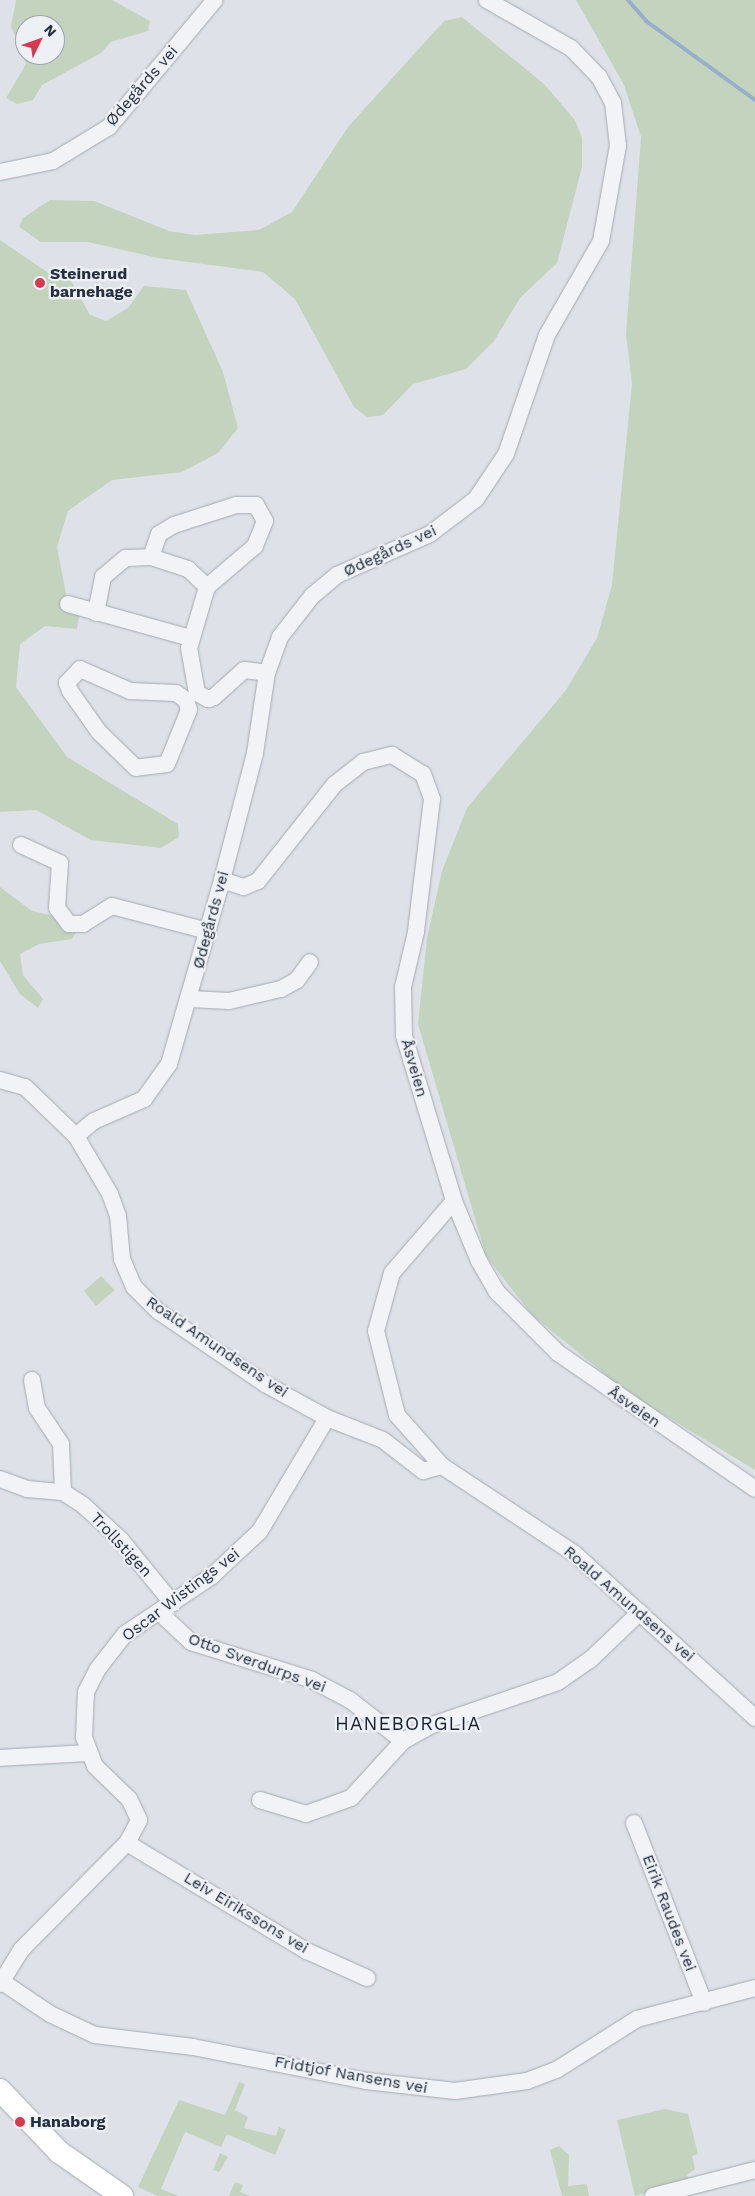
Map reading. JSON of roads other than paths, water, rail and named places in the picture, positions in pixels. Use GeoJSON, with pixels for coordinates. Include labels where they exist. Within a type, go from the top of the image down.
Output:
{"type":"FeatureCollection","features":[{"type":"Feature","properties":{"kind":"street","name":"Ødegårds vei"},"geometry":{"type":"LineString","coordinates":[[0,172],[53,161],[109,127],[215,0]]}},
{"type":"Feature","properties":{"kind":"street","name":"Ødegårds vei"},"geometry":{"type":"LineString","coordinates":[[76,1136],[94,1121],[136,1103],[154,1089],[169,1064],[222,880],[255,753],[267,673],[280,637],[312,596],[354,566],[446,524],[488,483],[506,454],[547,335],[601,241],[618,146],[613,104],[606,88],[571,48],[487,0]]}},
{"type":"Feature","properties":{"kind":"street"},"geometry":{"type":"LineString","coordinates":[[151,557],[156,538],[174,525],[236,505],[256,505],[265,521],[255,546],[207,587],[191,638],[192,679],[191,696],[189,710],[167,764],[136,768],[100,732],[67,682],[80,670],[130,691],[176,693],[191,696],[208,699],[214,697],[244,670],[267,673]]}},
{"type":"Feature","properties":{"kind":"street"},"geometry":{"type":"LineString","coordinates":[[96,612],[98,589],[108,568],[126,558],[151,557],[188,569],[207,587]]}},
{"type":"Feature","properties":{"kind":"street"},"geometry":{"type":"LineString","coordinates":[[68,604],[191,638]]}},
{"type":"Feature","properties":{"kind":"street","name":"Åsveien"},"geometry":{"type":"LineString","coordinates":[[222,880],[244,886],[258,881],[335,784],[363,762],[392,755],[423,774],[432,799],[401,1010],[404,1036],[454,1201],[497,1292],[544,1340],[596,1382],[755,1489]]}},
{"type":"Feature","properties":{"kind":"street"},"geometry":{"type":"LineString","coordinates":[[21,846],[60,863],[57,908],[69,924],[83,924],[112,906],[208,932]]}},
{"type":"Feature","properties":{"kind":"street"},"geometry":{"type":"LineString","coordinates":[[189,999],[223,1001],[282,989],[297,980],[310,962]]}},
{"type":"Feature","properties":{"kind":"street","name":"Roald Amundsens vei"},"geometry":{"type":"LineString","coordinates":[[0,1080],[26,1088],[76,1136],[110,1194],[118,1216],[122,1259],[142,1298],[265,1384],[326,1418],[383,1440],[423,1470],[442,1466],[575,1554],[755,1718]]}},
{"type":"Feature","properties":{"kind":"street"},"geometry":{"type":"LineString","coordinates":[[442,1466],[397,1415],[376,1331],[392,1273],[454,1201]]}},
{"type":"Feature","properties":{"kind":"street"},"geometry":{"type":"LineString","coordinates":[[0,1479],[27,1489],[63,1492],[61,1444],[37,1408],[32,1380]]}},
{"type":"Feature","properties":{"kind":"street","name":"Oscar Wistings vei"},"geometry":{"type":"LineString","coordinates":[[1,1983],[21,1950],[127,1843],[139,1820],[137,1810],[104,1780],[89,1753],[84,1737],[86,1692],[125,1634],[166,1609],[212,1576],[260,1531],[326,1418]]}},
{"type":"Feature","properties":{"kind":"street","name":"Trollstigen"},"geometry":{"type":"LineString","coordinates":[[63,1492],[120,1540],[166,1609]]}},
{"type":"Feature","properties":{"kind":"street","name":"Otto Sverdurps vei"},"geometry":{"type":"LineString","coordinates":[[166,1609],[191,1642],[312,1680],[350,1700],[403,1742]]}},
{"type":"Feature","properties":{"kind":"street"},"geometry":{"type":"LineString","coordinates":[[260,1800],[306,1814],[352,1798],[403,1742],[432,1725],[558,1682],[590,1660],[640,1612]]}},
{"type":"Feature","properties":{"kind":"street"},"geometry":{"type":"LineString","coordinates":[[0,1758],[89,1753]]}},
{"type":"Feature","properties":{"kind":"street","name":"Eirik Raudes vei"},"geometry":{"type":"LineString","coordinates":[[634,1823],[704,2004]]}},
{"type":"Feature","properties":{"kind":"street","name":"Leiv Eirikssons vei"},"geometry":{"type":"LineString","coordinates":[[127,1843],[307,1951],[367,1978]]}},
{"type":"Feature","properties":{"kind":"street","name":"Fridtjof Nansens vei"},"geometry":{"type":"LineString","coordinates":[[1,1983],[50,2014],[95,2035],[193,2047],[366,2081],[455,2091],[527,2081],[558,2069],[636,2018],[704,2004],[755,1988]]}},
{"type":"Feature","properties":{"kind":"street"},"geometry":{"type":"LineString","coordinates":[[0,2090],[59,2152],[122,2196]]}},
{"type":"Feature","properties":{"kind":"street"},"geometry":{"type":"LineString","coordinates":[[653,2196],[755,2170]]}},
{"type":"Feature","properties":{"kind":"waterway"},"geometry":{"type":"LineString","coordinates":[[628,0],[646,21],[755,100]]}},
{"type":"Feature","properties":{"kind":"place","name":"Steinerud barnehage"},"geometry":{"type":"Point","coordinates":[40,283]}},
{"type":"Feature","properties":{"kind":"place","name":"Hanaborg"},"geometry":{"type":"Point","coordinates":[20,2122]}},
{"type":"Feature","properties":{"kind":"district","name":"HANEBORGLIA"},"geometry":{"type":"Point","coordinates":[408,1724]}}]}
